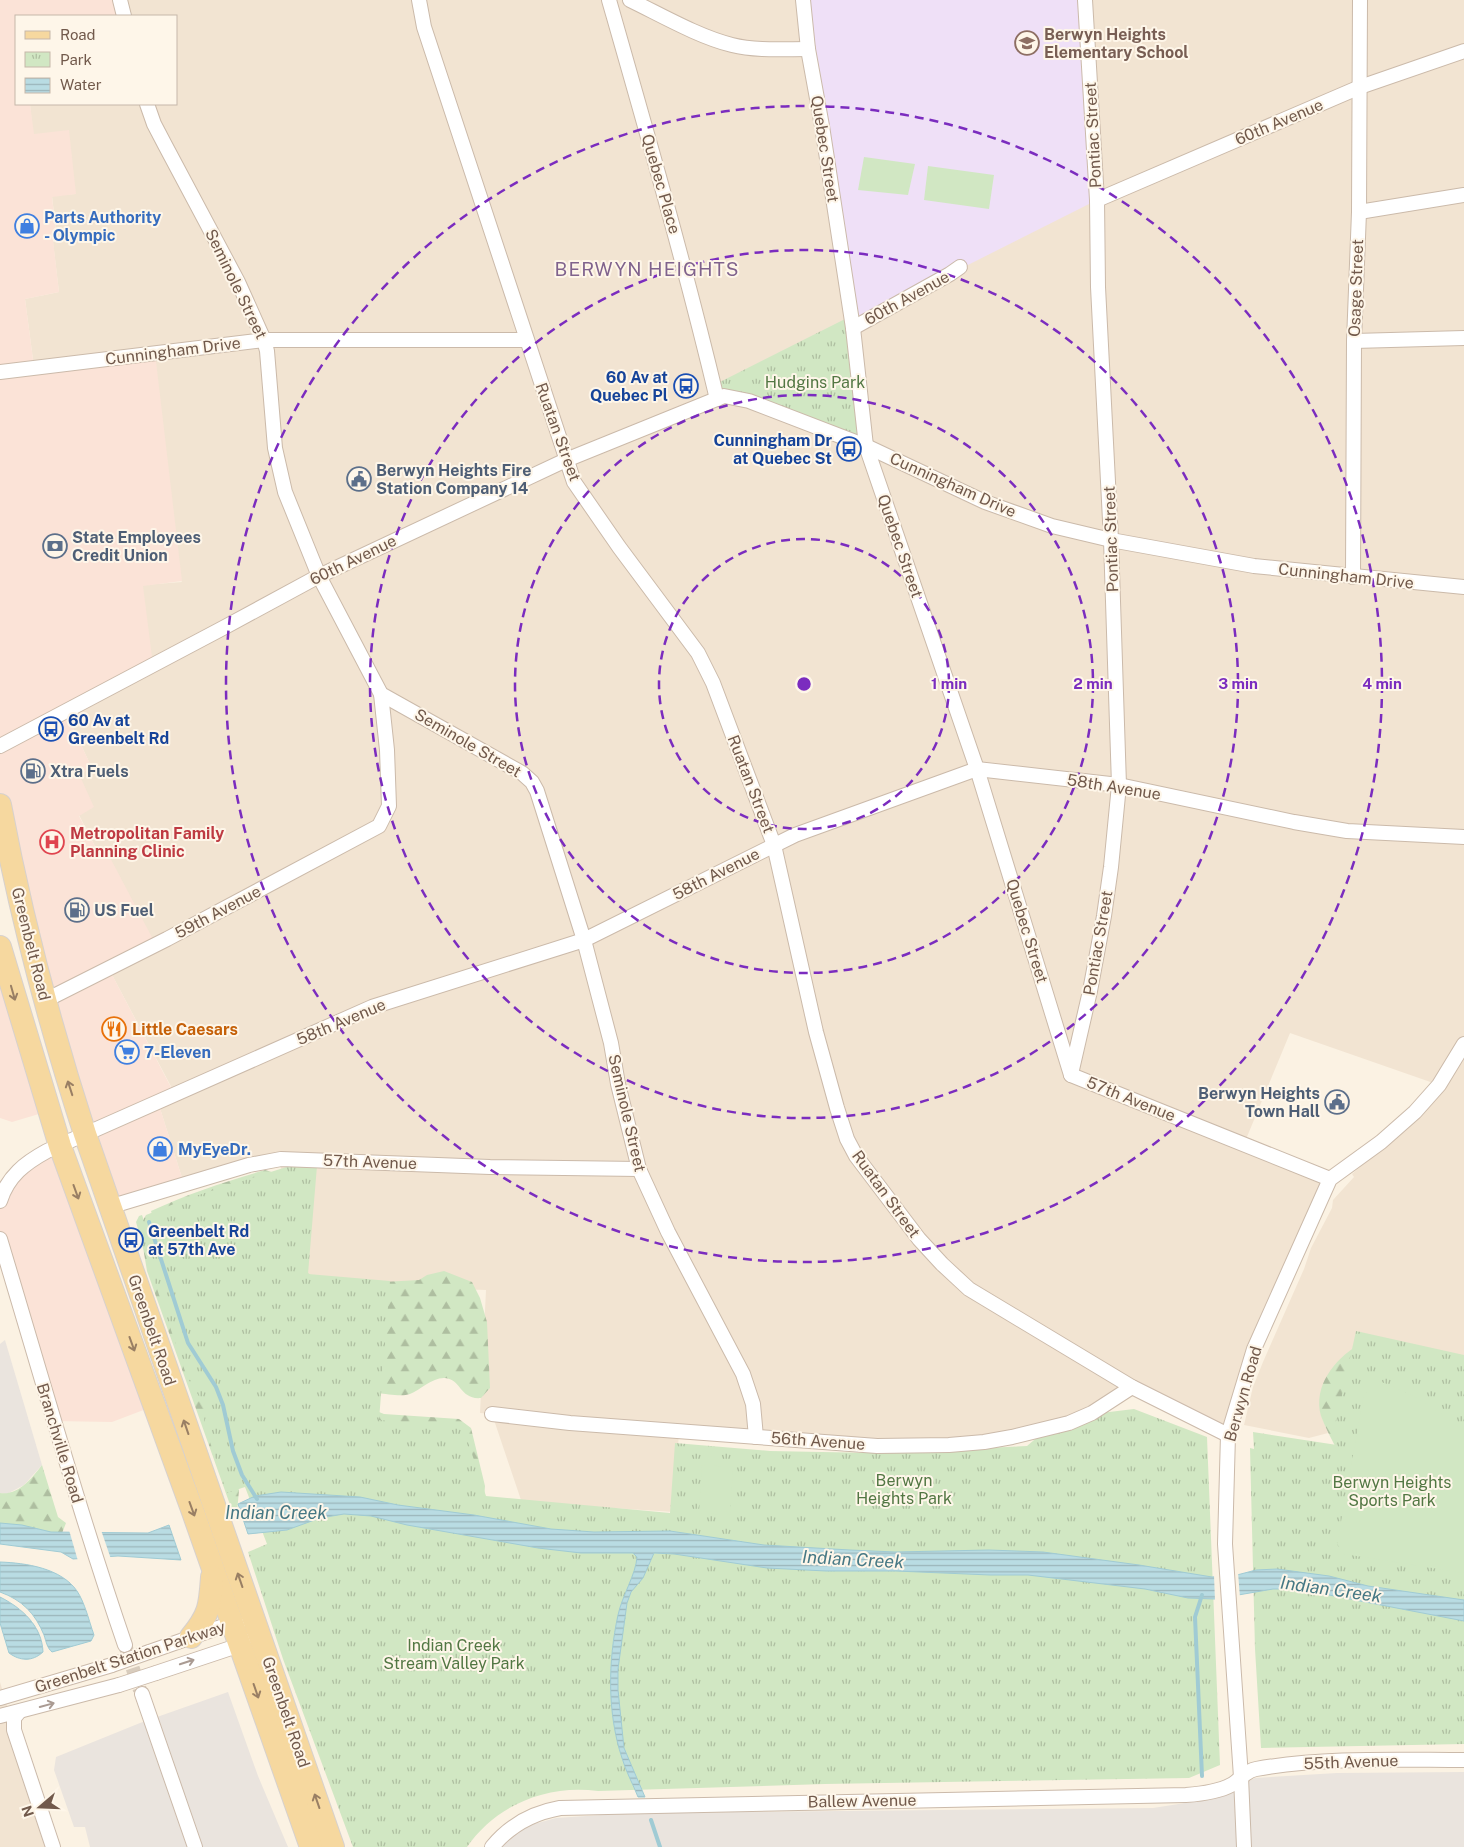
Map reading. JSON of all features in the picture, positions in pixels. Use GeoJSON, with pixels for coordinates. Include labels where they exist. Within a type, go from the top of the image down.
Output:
{"type":"FeatureCollection","features":[{"type":"Feature","properties":{"kind":"main road","name":"Greenbelt Road"},"geometry":{"type":"LineString","coordinates":[[0,805],[19,899],[44,1001],[85,1134],[333,1847]]}},
{"type":"Feature","properties":{"kind":"main road","name":"Greenbelt Road"},"geometry":{"type":"LineString","coordinates":[[0,946],[60,1146],[311,1847]]}},
{"type":"Feature","properties":{"kind":"main road"},"geometry":{"type":"LineString","coordinates":[[191,1637],[201,1624],[210,1606],[212,1568]]}},
{"type":"Feature","properties":{"kind":"street"},"geometry":{"type":"LineString","coordinates":[[120,0],[124,15]]}},
{"type":"Feature","properties":{"kind":"street","name":"Ruatan Street"},"geometry":{"type":"LineString","coordinates":[[419,0],[424,27],[574,482],[698,653],[713,684],[774,845],[816,1032],[837,1108],[847,1139],[856,1156],[919,1239],[968,1289],[1132,1387],[1228,1435]]}},
{"type":"Feature","properties":{"kind":"street","name":"Quebec Place"},"geometry":{"type":"LineString","coordinates":[[609,0],[676,235],[717,399]]}},
{"type":"Feature","properties":{"kind":"street"},"geometry":{"type":"LineString","coordinates":[[630,0],[690,28],[731,44],[766,49],[808,49]]}},
{"type":"Feature","properties":{"kind":"street","name":"Quebec Street"},"geometry":{"type":"LineString","coordinates":[[803,0],[808,49],[853,328],[866,446],[977,769],[1071,1075]]}},
{"type":"Feature","properties":{"kind":"street","name":"Pontiac Street"},"geometry":{"type":"LineString","coordinates":[[1071,1075],[1092,982],[1104,916],[1119,785],[1111,540],[1098,287],[1097,200],[1085,0]]}},
{"type":"Feature","properties":{"kind":"street","name":"Osage Street"},"geometry":{"type":"LineString","coordinates":[[1353,576],[1354,341],[1359,212],[1360,0]]}},
{"type":"Feature","properties":{"kind":"street","name":"60th Avenue"},"geometry":{"type":"LineString","coordinates":[[1097,200],[1360,87],[1464,51]]}},
{"type":"Feature","properties":{"kind":"street","name":"Seminole Street"},"geometry":{"type":"LineString","coordinates":[[148,105],[154,124],[238,282],[264,340],[268,351],[275,448],[280,478],[319,576],[381,694],[522,773],[532,782],[537,791],[584,940],[611,1043],[618,1084],[638,1169],[655,1206],[743,1374],[753,1404],[756,1436]]}},
{"type":"Feature","properties":{"kind":"street"},"geometry":{"type":"LineString","coordinates":[[1359,212],[1464,195]]}},
{"type":"Feature","properties":{"kind":"street","name":"60th Avenue"},"geometry":{"type":"LineString","coordinates":[[853,328],[960,267]]}},
{"type":"Feature","properties":{"kind":"street"},"geometry":{"type":"LineString","coordinates":[[1354,341],[1464,338]]}},
{"type":"Feature","properties":{"kind":"street","name":"Cunningham Drive"},"geometry":{"type":"LineString","coordinates":[[0,372],[264,340],[526,340]]}},
{"type":"Feature","properties":{"kind":"street","name":"Cunningham Drive"},"geometry":{"type":"LineString","coordinates":[[717,399],[730,396],[749,401],[866,446],[985,502],[1052,526],[1111,540],[1254,566],[1464,587]]}},
{"type":"Feature","properties":{"kind":"street","name":"60th Avenue"},"geometry":{"type":"LineString","coordinates":[[0,746],[319,576],[566,460],[717,399]]}},
{"type":"Feature","properties":{"kind":"street","name":"59th Avenue"},"geometry":{"type":"LineString","coordinates":[[44,1001],[161,942],[379,826],[388,806],[389,785],[381,694]]}},
{"type":"Feature","properties":{"kind":"street","name":"58th Avenue"},"geometry":{"type":"LineString","coordinates":[[85,1134],[372,1007],[584,940],[795,835],[977,769],[1119,785],[1347,831],[1464,837]]}},
{"type":"Feature","properties":{"kind":"street","name":"Berwyn Road"},"geometry":{"type":"LineString","coordinates":[[1244,1847],[1225,1529],[1228,1435],[1254,1349],[1330,1179],[1381,1142],[1415,1112],[1439,1085],[1464,1044]]}},
{"type":"Feature","properties":{"kind":"street","name":"57th Avenue"},"geometry":{"type":"LineString","coordinates":[[1071,1075],[1330,1179]]}},
{"type":"Feature","properties":{"kind":"street"},"geometry":{"type":"LineString","coordinates":[[0,1200],[17,1170],[29,1161],[85,1134]]}},
{"type":"Feature","properties":{"kind":"street","name":"57th Avenue"},"geometry":{"type":"LineString","coordinates":[[109,1207],[249,1165],[274,1160],[490,1167],[638,1169]]}},
{"type":"Feature","properties":{"kind":"street","name":"Branchville Road"},"geometry":{"type":"LineString","coordinates":[[0,1239],[84,1523],[125,1645]]}},
{"type":"Feature","properties":{"kind":"street","name":"56th Avenue"},"geometry":{"type":"LineString","coordinates":[[492,1414],[570,1423],[877,1446],[949,1445],[984,1442],[1034,1433],[1069,1423],[1092,1413],[1132,1387]]}},
{"type":"Feature","properties":{"kind":"street","name":"Greenbelt Station Parkway"},"geometry":{"type":"LineString","coordinates":[[0,1698],[40,1688],[232,1623],[256,1626]]}},
{"type":"Feature","properties":{"kind":"street","name":"Greenbelt Station Parkway"},"geometry":{"type":"LineString","coordinates":[[0,1716],[119,1685],[240,1645],[256,1626]]}},
{"type":"Feature","properties":{"kind":"street"},"geometry":{"type":"LineString","coordinates":[[142,1694],[195,1847]]}},
{"type":"Feature","properties":{"kind":"street"},"geometry":{"type":"LineString","coordinates":[[18,1712],[14,1718],[14,1730],[53,1847]]}},
{"type":"Feature","properties":{"kind":"street","name":"55th Avenue"},"geometry":{"type":"LineString","coordinates":[[1241,1777],[1255,1770],[1294,1764],[1464,1760]]}},
{"type":"Feature","properties":{"kind":"street","name":"Ballew Avenue"},"geometry":{"type":"LineString","coordinates":[[492,1847],[510,1828],[534,1814],[560,1808],[1186,1795],[1227,1787],[1241,1777]]}},
{"type":"Feature","properties":{"kind":"shaded area"},"geometry":{"type":"Polygon","coordinates":[[[0,0],[120,0],[124,15],[15,15],[15,105],[30,105],[34,134],[69,130],[76,194],[52,197],[57,240],[53,240],[59,292],[25,299],[34,367],[155,353],[182,581],[143,586],[153,665],[65,711],[92,768],[79,774],[94,807],[79,816],[98,852],[105,848],[156,945],[109,969],[175,1095],[158,1102],[184,1184],[109,1207],[0,805],[0,0]]]}},
{"type":"Feature","properties":{"kind":"shaded area"},"geometry":{"type":"Polygon","coordinates":[[[120,0],[1464,0],[1464,1044],[1439,1085],[1290,1033],[1244,1144],[1330,1179],[1303,1240],[1228,1435],[1132,1387],[1092,1413],[949,1445],[679,1431],[674,1512],[535,1503],[521,1500],[492,1414],[480,1413],[486,1290],[279,1283],[281,1159],[184,1184],[158,1102],[175,1094],[109,969],[105,848],[98,852],[79,815],[79,774],[92,768],[65,711],[143,585],[182,582],[34,367],[25,299],[59,292],[53,242],[57,239],[52,196],[75,194],[33,134],[30,105],[178,105],[178,15],[124,15],[120,0]]]}},
{"type":"Feature","properties":{"kind":"shaded area"},"geometry":{"type":"Polygon","coordinates":[[[803,0],[1085,0],[1097,200],[950,274],[853,328],[803,0]]]}},
{"type":"Feature","properties":{"kind":"shaded area"},"geometry":{"type":"Polygon","coordinates":[[[0,947],[49,1111],[12,1122],[0,1118],[0,947]]]}},
{"type":"Feature","properties":{"kind":"shaded area"},"geometry":{"type":"Polygon","coordinates":[[[1464,1056],[1464,1371],[1321,1393],[1321,1415],[1328,1433],[1309,1438],[1244,1425],[1253,1387],[1304,1269],[1311,1248],[1332,1208],[1333,1200],[1354,1177],[1352,1174],[1431,1105],[1464,1056]]]}},
{"type":"Feature","properties":{"kind":"shaded area"},"geometry":{"type":"Polygon","coordinates":[[[60,1146],[154,1406],[112,1422],[53,1421],[0,1239],[0,1201],[7,1185],[60,1146]]]}},
{"type":"Feature","properties":{"kind":"shaded area"},"geometry":{"type":"Polygon","coordinates":[[[5,1340],[42,1465],[24,1485],[7,1494],[0,1493],[0,1344],[5,1340]]]}},
{"type":"Feature","properties":{"kind":"shaded area"},"geometry":{"type":"Polygon","coordinates":[[[0,1682],[20,1750],[53,1847],[0,1847],[0,1682]]]}},
{"type":"Feature","properties":{"kind":"shaded area"},"geometry":{"type":"Polygon","coordinates":[[[228,1692],[258,1776],[288,1847],[90,1847],[85,1827],[74,1827],[54,1770],[56,1757],[140,1723],[228,1692]]]}},
{"type":"Feature","properties":{"kind":"shaded area"},"geometry":{"type":"Polygon","coordinates":[[[1464,1772],[1464,1847],[498,1847],[523,1827],[556,1818],[632,1813],[1153,1808],[1217,1798],[1255,1778],[1337,1773],[1464,1772]]]}},
{"type":"Feature","properties":{"kind":"green space"},"geometry":{"type":"Polygon","coordinates":[[[864,157],[915,164],[908,195],[858,190],[864,157]]]}},
{"type":"Feature","properties":{"kind":"green space"},"geometry":{"type":"Polygon","coordinates":[[[928,166],[994,175],[989,209],[924,200],[928,166]]]}},
{"type":"Feature","properties":{"kind":"green space","name":"Hudgins Park"},"geometry":{"type":"Polygon","coordinates":[[[851,316],[866,446],[730,396],[714,385],[851,316]]]}},
{"type":"Feature","properties":{"kind":"green space","name":"Indian Creek Stream Valley Park"},"geometry":{"type":"Polygon","coordinates":[[[296,1164],[317,1166],[308,1274],[390,1281],[379,1420],[463,1427],[486,1496],[670,1513],[675,1443],[770,1451],[874,1453],[1027,1446],[1060,1418],[1134,1409],[1207,1437],[1220,1765],[1189,1778],[825,1784],[560,1791],[524,1801],[508,1809],[479,1832],[467,1847],[353,1847],[283,1659],[248,1552],[267,1544],[245,1487],[227,1493],[204,1424],[205,1406],[187,1377],[137,1230],[146,1215],[189,1198],[296,1164]]]}},
{"type":"Feature","properties":{"kind":"green space"},"geometry":{"type":"Polygon","coordinates":[[[265,1170],[275,1173],[299,1266],[316,1279],[383,1282],[419,1280],[427,1275],[444,1271],[472,1282],[480,1298],[487,1322],[490,1388],[481,1398],[474,1398],[465,1393],[450,1379],[440,1378],[407,1395],[378,1393],[369,1408],[384,1414],[459,1419],[471,1428],[485,1486],[483,1512],[166,1257],[151,1211],[207,1188],[265,1170]]]}},
{"type":"Feature","properties":{"kind":"green space"},"geometry":{"type":"Polygon","coordinates":[[[142,1215],[233,1480],[239,1490],[237,1513],[234,1516],[147,1271],[136,1222],[139,1216],[142,1215]]]}},
{"type":"Feature","properties":{"kind":"green space","name":"Berwyn Heights Sports Park"},"geometry":{"type":"Polygon","coordinates":[[[1356,1331],[1464,1355],[1464,1744],[1261,1748],[1255,1649],[1250,1448],[1254,1449],[1253,1432],[1337,1445],[1337,1441],[1332,1440],[1356,1331]]]}},
{"type":"Feature","properties":{"kind":"green space"},"geometry":{"type":"Polygon","coordinates":[[[1358,1345],[1336,1448],[1321,1416],[1320,1394],[1323,1384],[1334,1366],[1358,1345]]]}},
{"type":"Feature","properties":{"kind":"green space","name":"Berwyn Heights Sports Park"},"geometry":{"type":"Polygon","coordinates":[[[1379,1381],[1435,1409],[1464,1434],[1464,1573],[1344,1554],[1337,1544],[1364,1394],[1379,1381]]]}},
{"type":"Feature","properties":{"kind":"green space"},"geometry":{"type":"Polygon","coordinates":[[[42,1465],[58,1517],[66,1523],[59,1541],[0,1531],[0,1493],[13,1492],[19,1489],[42,1465]]]}},
{"type":"Feature","properties":{"kind":"green space"},"geometry":{"type":"Polygon","coordinates":[[[702,1465],[733,1467],[730,1515],[699,1513],[702,1465]]]}},
{"type":"Feature","properties":{"kind":"water","name":"Indian Creek"},"geometry":{"type":"Polygon","coordinates":[[[281,1492],[360,1497],[398,1505],[474,1515],[551,1529],[594,1532],[670,1531],[764,1545],[850,1550],[895,1552],[989,1550],[1043,1552],[1212,1577],[1237,1575],[1256,1570],[1277,1569],[1329,1576],[1368,1586],[1464,1600],[1464,1621],[1298,1589],[1273,1589],[1215,1599],[1188,1598],[1145,1589],[1028,1575],[767,1568],[674,1554],[654,1553],[643,1578],[631,1592],[627,1603],[618,1669],[618,1690],[624,1748],[645,1797],[638,1797],[625,1768],[617,1741],[611,1687],[612,1650],[618,1615],[636,1564],[637,1557],[633,1553],[581,1553],[538,1548],[407,1525],[371,1516],[344,1514],[320,1518],[287,1530],[248,1534],[238,1504],[255,1496],[281,1492]]]}},
{"type":"Feature","properties":{"kind":"water"},"geometry":{"type":"Polygon","coordinates":[[[0,1523],[22,1525],[51,1532],[148,1533],[169,1525],[181,1560],[118,1556],[73,1559],[61,1552],[0,1544],[0,1523]]]}},
{"type":"Feature","properties":{"kind":"water"},"geometry":{"type":"Polygon","coordinates":[[[0,1562],[42,1568],[62,1577],[70,1583],[77,1591],[85,1607],[94,1635],[91,1641],[52,1652],[40,1627],[27,1608],[15,1599],[0,1592],[0,1562]]]}},
{"type":"Feature","properties":{"kind":"water"},"geometry":{"type":"Polygon","coordinates":[[[0,1597],[23,1612],[35,1626],[42,1643],[43,1652],[39,1655],[30,1659],[22,1659],[9,1653],[0,1623],[0,1597]]]}},
{"type":"Feature","properties":{"kind":"pier"},"geometry":{"type":"Polygon","coordinates":[[[69,1530],[101,1530],[111,1559],[78,1561],[69,1530]]]}},
{"type":"Feature","properties":{"kind":"pier"},"geometry":{"type":"Polygon","coordinates":[[[1238,1572],[1240,1598],[1215,1601],[1214,1575],[1238,1572]]]}},
{"type":"Feature","properties":{"kind":"waterway"},"geometry":{"type":"LineString","coordinates":[[149,1222],[188,1343],[216,1387],[223,1405],[233,1451],[242,1475],[257,1499]]}},
{"type":"Feature","properties":{"kind":"waterway"},"geometry":{"type":"LineString","coordinates":[[1202,1595],[1195,1617],[1202,1776]]}},
{"type":"Feature","properties":{"kind":"waterway"},"geometry":{"type":"LineString","coordinates":[[651,1820],[660,1847]]}},
{"type":"Feature","properties":{"kind":"tunnel"},"geometry":{"type":"LineString","coordinates":[[126,1648],[140,1690]]}},
{"type":"Feature","properties":{"kind":"place","name":"Berwyn Heights Elementary School"},"geometry":{"type":"Point","coordinates":[1027,43]}},
{"type":"Feature","properties":{"kind":"place","name":"Parts Authority - Olympic"},"geometry":{"type":"Point","coordinates":[27,226]}},
{"type":"Feature","properties":{"kind":"place","name":"60 Av at Quebec Pl"},"geometry":{"type":"Point","coordinates":[686,386]}},
{"type":"Feature","properties":{"kind":"place","name":"Cunningham Dr at Quebec St"},"geometry":{"type":"Point","coordinates":[849,449]}},
{"type":"Feature","properties":{"kind":"place","name":"Berwyn Heights Fire Station Company 14"},"geometry":{"type":"Point","coordinates":[359,479]}},
{"type":"Feature","properties":{"kind":"place","name":"State Employees Credit Union"},"geometry":{"type":"Point","coordinates":[55,546]}},
{"type":"Feature","properties":{"kind":"place","name":"60 Av at Greenbelt Rd"},"geometry":{"type":"Point","coordinates":[51,729]}},
{"type":"Feature","properties":{"kind":"place","name":"Xtra Fuels"},"geometry":{"type":"Point","coordinates":[33,771]}},
{"type":"Feature","properties":{"kind":"place","name":"Metropolitan Family Planning Clinic"},"geometry":{"type":"Point","coordinates":[52,842]}},
{"type":"Feature","properties":{"kind":"place","name":"US Fuel"},"geometry":{"type":"Point","coordinates":[77,910]}},
{"type":"Feature","properties":{"kind":"place","name":"Little Caesars"},"geometry":{"type":"Point","coordinates":[114,1029]}},
{"type":"Feature","properties":{"kind":"place","name":"7-Eleven"},"geometry":{"type":"Point","coordinates":[127,1052]}},
{"type":"Feature","properties":{"kind":"place","name":"Berwyn Heights Town Hall"},"geometry":{"type":"Point","coordinates":[1337,1102]}},
{"type":"Feature","properties":{"kind":"place","name":"MyEyeDr."},"geometry":{"type":"Point","coordinates":[160,1149]}},
{"type":"Feature","properties":{"kind":"place","name":"Greenbelt Rd at 57th Ave"},"geometry":{"type":"Point","coordinates":[131,1240]}},
{"type":"Feature","properties":{"kind":"district","name":"BERWYN HEIGHTS"},"geometry":{"type":"Point","coordinates":[647,269]}},
{"type":"Feature","properties":{"kind":"park label","name":"Berwyn Heights Park"},"geometry":{"type":"Point","coordinates":[904,1489]}}]}
